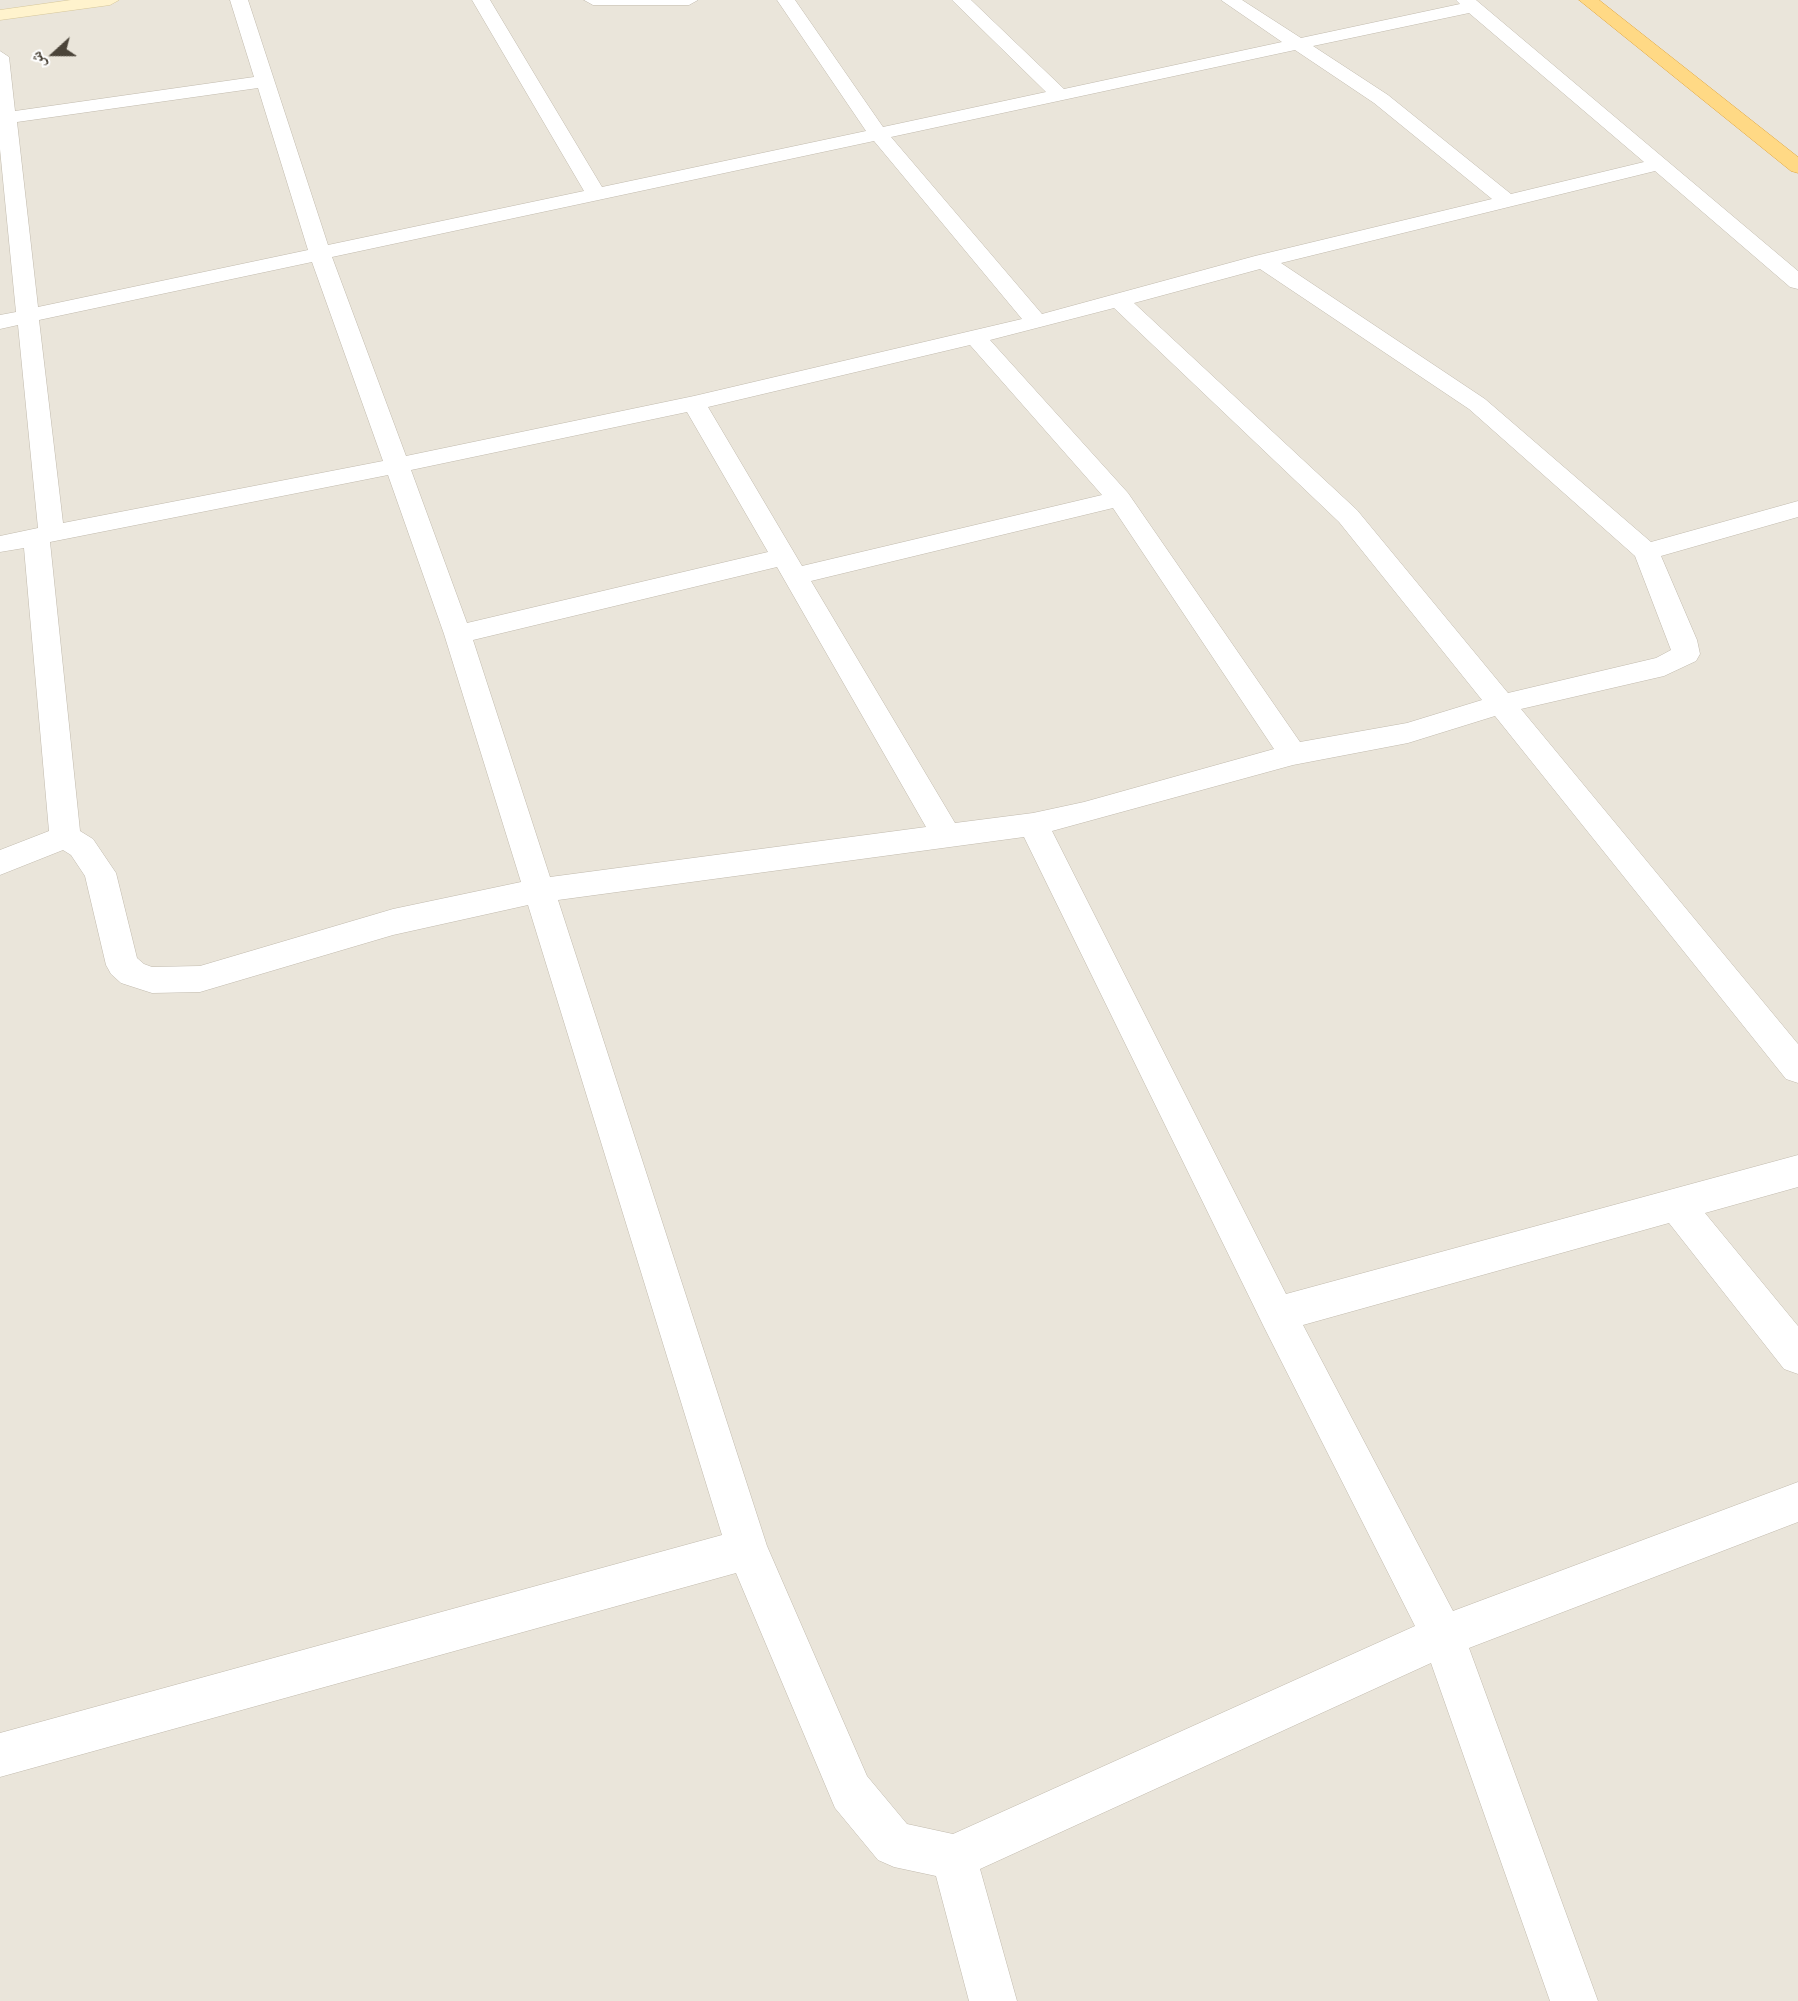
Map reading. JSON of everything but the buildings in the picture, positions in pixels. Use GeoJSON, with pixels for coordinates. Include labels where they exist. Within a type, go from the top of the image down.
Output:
{"type":"FeatureCollection","features":[{"type":"Feature","properties":{"kind":"highway"},"geometry":{"type":"LineString","coordinates":[[1588,0],[1798,166]]}},
{"type":"Feature","properties":{"kind":"main road"},"geometry":{"type":"LineString","coordinates":[[0,15],[110,0]]}},
{"type":"Feature","properties":{"kind":"street"},"geometry":{"type":"LineString","coordinates":[[239,0],[320,253],[458,634],[747,1549],[852,1792],[894,1844],[954,1857],[1443,1636],[1798,1502]]}},
{"type":"Feature","properties":{"kind":"street"},"geometry":{"type":"LineString","coordinates":[[480,0],[596,194]]}},
{"type":"Feature","properties":{"kind":"street"},"geometry":{"type":"LineString","coordinates":[[593,0],[689,0]]}},
{"type":"Feature","properties":{"kind":"street"},"geometry":{"type":"LineString","coordinates":[[786,0],[879,135],[1037,322]]}},
{"type":"Feature","properties":{"kind":"street"},"geometry":{"type":"LineString","coordinates":[[961,0],[1059,94]]}},
{"type":"Feature","properties":{"kind":"street"},"geometry":{"type":"LineString","coordinates":[[1230,0],[1381,99],[1507,201]]}},
{"type":"Feature","properties":{"kind":"street"},"geometry":{"type":"LineString","coordinates":[[0,322],[879,135],[1059,94],[1298,45],[1469,3],[1798,282]]}},
{"type":"Feature","properties":{"kind":"street"},"geometry":{"type":"LineString","coordinates":[[0,57],[27,316],[65,837]]}},
{"type":"Feature","properties":{"kind":"street"},"geometry":{"type":"LineString","coordinates":[[6,118],[265,81]]}},
{"type":"Feature","properties":{"kind":"street"},"geometry":{"type":"LineString","coordinates":[[0,543],[396,466],[694,403],[1037,322],[1263,261],[1660,164]]}},
{"type":"Feature","properties":{"kind":"street"},"geometry":{"type":"LineString","coordinates":[[65,837],[82,847],[100,873],[122,965],[133,974],[152,980],[200,980],[393,922],[538,891],[1033,824],[1084,813],[1293,754],[1407,733],[1502,704],[1664,666],[1686,654],[1683,640],[1646,552],[1478,404],[1263,261]]}},
{"type":"Feature","properties":{"kind":"street"},"geometry":{"type":"LineString","coordinates":[[1119,301],[1348,516],[1798,1069]]}},
{"type":"Feature","properties":{"kind":"street"},"geometry":{"type":"LineString","coordinates":[[975,337],[1119,499],[1293,754]]}},
{"type":"Feature","properties":{"kind":"street"},"geometry":{"type":"LineString","coordinates":[[694,403],[947,836]]}},
{"type":"Feature","properties":{"kind":"street"},"geometry":{"type":"LineString","coordinates":[[458,634],[1119,499]]}},
{"type":"Feature","properties":{"kind":"street"},"geometry":{"type":"LineString","coordinates":[[1646,552],[1798,509]]}},
{"type":"Feature","properties":{"kind":"street"},"geometry":{"type":"LineString","coordinates":[[1033,824],[1277,1314],[1443,1636],[1574,2001]]}},
{"type":"Feature","properties":{"kind":"street"},"geometry":{"type":"LineString","coordinates":[[0,863],[65,837]]}},
{"type":"Feature","properties":{"kind":"street"},"geometry":{"type":"LineString","coordinates":[[1277,1314],[1798,1171]]}},
{"type":"Feature","properties":{"kind":"street"},"geometry":{"type":"LineString","coordinates":[[1676,1204],[1798,1356]]}},
{"type":"Feature","properties":{"kind":"street"},"geometry":{"type":"LineString","coordinates":[[0,1755],[747,1549]]}},
{"type":"Feature","properties":{"kind":"street"},"geometry":{"type":"LineString","coordinates":[[954,1857],[993,2001]]}},
{"type":"Feature","properties":{"kind":"shaded area"},"geometry":{"type":"Polygon","coordinates":[[[0,0],[1798,0],[1798,2001],[0,2001],[0,0]]]}}]}
